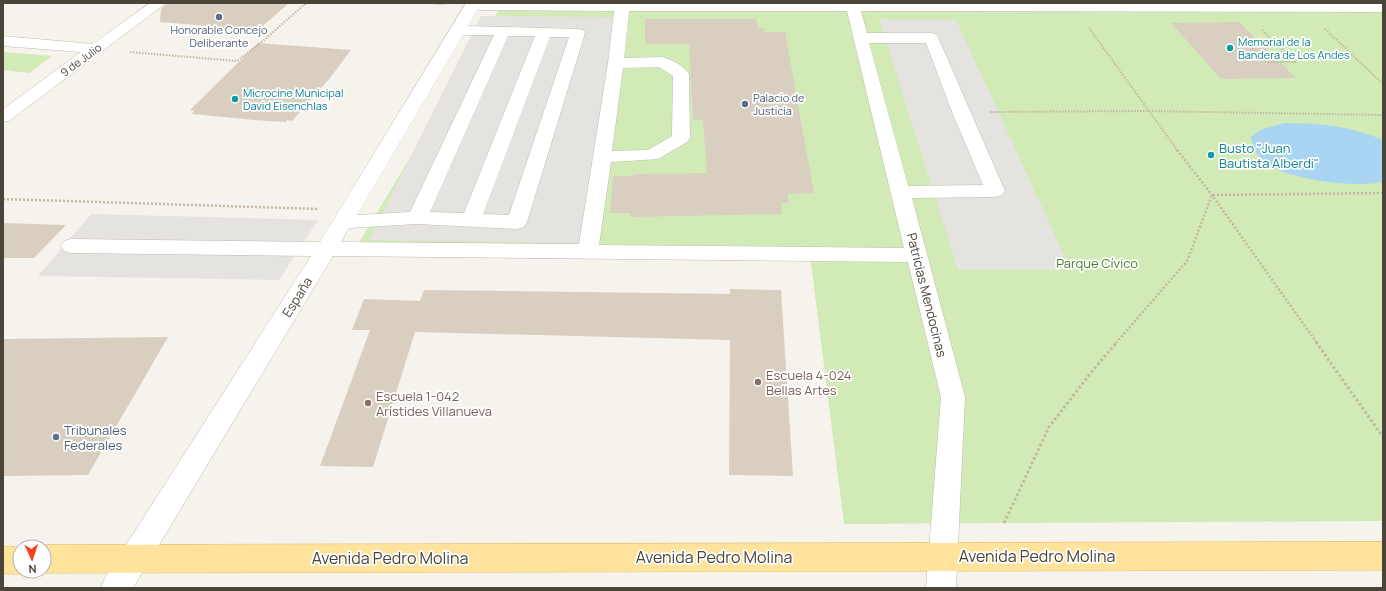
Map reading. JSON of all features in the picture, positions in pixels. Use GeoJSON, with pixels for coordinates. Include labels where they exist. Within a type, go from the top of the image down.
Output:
{"type":"FeatureCollection","features":[{"type":"Feature","properties":{"kind":"main road","name":"Avenida Pedro Molina"},"geometry":{"type":"LineString","coordinates":[[52,560],[944,556],[1383,556]]}},
{"type":"Feature","properties":{"kind":"street","name":"9 de Julio"},"geometry":{"type":"LineString","coordinates":[[3,117],[159,3]]}},
{"type":"Feature","properties":{"kind":"street"},"geometry":{"type":"LineString","coordinates":[[471,4],[622,7],[853,8],[904,6],[1000,6],[1075,8],[1302,8],[1350,6],[1383,8]]}},
{"type":"Feature","properties":{"kind":"street","name":"España"},"geometry":{"type":"LineString","coordinates":[[116,588],[347,216],[471,4]]}},
{"type":"Feature","properties":{"kind":"street"},"geometry":{"type":"LineString","coordinates":[[1350,6],[1383,21]]}},
{"type":"Feature","properties":{"kind":"street"},"geometry":{"type":"LineString","coordinates":[[588,252],[601,156],[616,63],[622,7]]}},
{"type":"Feature","properties":{"kind":"street","name":"Patricias Mendocinas"},"geometry":{"type":"LineString","coordinates":[[853,8],[953,397],[941,588]]}},
{"type":"Feature","properties":{"kind":"street"},"geometry":{"type":"LineString","coordinates":[[347,216],[516,222],[578,33],[457,30]]}},
{"type":"Feature","properties":{"kind":"street"},"geometry":{"type":"LineString","coordinates":[[417,218],[503,31]]}},
{"type":"Feature","properties":{"kind":"street"},"geometry":{"type":"LineString","coordinates":[[471,220],[544,32]]}},
{"type":"Feature","properties":{"kind":"street"},"geometry":{"type":"LineString","coordinates":[[861,38],[932,38],[961,112],[995,191],[900,192]]}},
{"type":"Feature","properties":{"kind":"street"},"geometry":{"type":"LineString","coordinates":[[3,40],[96,49]]}},
{"type":"Feature","properties":{"kind":"street"},"geometry":{"type":"LineString","coordinates":[[601,156],[652,155],[681,138],[681,74],[662,62],[616,63]]}},
{"type":"Feature","properties":{"kind":"street"},"geometry":{"type":"LineString","coordinates":[[72,246],[916,255]]}},
{"type":"Feature","properties":{"kind":"path"},"geometry":{"type":"LineString","coordinates":[[133,52],[237,61],[263,41],[306,3]]}},
{"type":"Feature","properties":{"kind":"path"},"geometry":{"type":"LineString","coordinates":[[1075,8],[1148,112],[1212,195],[1383,437]]}},
{"type":"Feature","properties":{"kind":"path"},"geometry":{"type":"LineString","coordinates":[[1302,8],[1383,84]]}},
{"type":"Feature","properties":{"kind":"path"},"geometry":{"type":"LineString","coordinates":[[1246,42],[1266,62],[1295,62],[1259,27]]}},
{"type":"Feature","properties":{"kind":"path"},"geometry":{"type":"LineString","coordinates":[[961,112],[1148,112],[1383,116]]}},
{"type":"Feature","properties":{"kind":"path"},"geometry":{"type":"LineString","coordinates":[[1212,195],[1383,193]]}},
{"type":"Feature","properties":{"kind":"path"},"geometry":{"type":"LineString","coordinates":[[1004,523],[1050,427],[1093,370],[1187,262],[1212,195]]}},
{"type":"Feature","properties":{"kind":"path"},"geometry":{"type":"LineString","coordinates":[[3,200],[347,216]]}},
{"type":"Feature","properties":{"kind":"green space","name":"Parque Cívico"},"geometry":{"type":"Polygon","coordinates":[[[503,3],[1383,3],[1383,521],[844,524],[810,255],[351,256],[503,3]]]}},
{"type":"Feature","properties":{"kind":"green space"},"geometry":{"type":"Polygon","coordinates":[[[3,52],[52,56],[29,73],[3,70],[3,52]]]}},
{"type":"Feature","properties":{"kind":"shaded area"},"geometry":{"type":"Polygon","coordinates":[[[481,16],[616,17],[580,243],[369,240],[481,16]]]}},
{"type":"Feature","properties":{"kind":"shaded area"},"geometry":{"type":"Polygon","coordinates":[[[879,19],[956,20],[1071,270],[958,270],[879,19]]]}},
{"type":"Feature","properties":{"kind":"shaded area"},"geometry":{"type":"Polygon","coordinates":[[[91,214],[318,220],[279,280],[38,276],[91,214]]]}},
{"type":"Feature","properties":{"kind":"water"},"geometry":{"type":"Polygon","coordinates":[[[1285,123],[1347,128],[1383,140],[1383,182],[1356,184],[1323,181],[1290,174],[1276,169],[1266,163],[1256,152],[1251,137],[1262,129],[1285,123]]]}},
{"type":"Feature","properties":{"kind":"building"},"geometry":{"type":"Polygon","coordinates":[[[167,3],[289,3],[258,30],[160,22],[161,9],[167,3]]]}},
{"type":"Feature","properties":{"kind":"building","name":"Palacio de Justicia"},"geometry":{"type":"Polygon","coordinates":[[[645,19],[756,19],[758,28],[764,28],[765,32],[785,32],[814,193],[787,194],[789,203],[781,203],[782,214],[630,217],[630,213],[610,213],[613,176],[633,176],[633,174],[707,173],[703,120],[693,120],[689,44],[645,44],[645,19]]]}},
{"type":"Feature","properties":{"kind":"building"},"geometry":{"type":"Polygon","coordinates":[[[1239,22],[1296,78],[1221,79],[1171,23],[1239,22]]]}},
{"type":"Feature","properties":{"kind":"building"},"geometry":{"type":"Polygon","coordinates":[[[258,43],[351,50],[330,78],[292,121],[254,120],[192,114],[194,111],[190,110],[258,43]]]}},
{"type":"Feature","properties":{"kind":"building"},"geometry":{"type":"Polygon","coordinates":[[[3,223],[66,225],[34,258],[3,258],[3,223]]]}},
{"type":"Feature","properties":{"kind":"building","name":"Escuela 1-042 Arístides Villanueva"},"geometry":{"type":"Polygon","coordinates":[[[730,289],[781,290],[793,476],[729,475],[730,340],[415,332],[373,467],[320,466],[370,330],[352,330],[364,299],[420,301],[424,290],[730,294],[730,289]]]}},
{"type":"Feature","properties":{"kind":"building","name":"Tribunales Federales"},"geometry":{"type":"Polygon","coordinates":[[[168,337],[88,475],[3,476],[3,339],[168,337]]]}},
{"type":"Feature","properties":{"kind":"place","name":"Honorable Concejo Deliberante"},"geometry":{"type":"Point","coordinates":[219,17]}},
{"type":"Feature","properties":{"kind":"place","name":"Memorial de la Bandera de Los Andes"},"geometry":{"type":"Point","coordinates":[1230,48]}},
{"type":"Feature","properties":{"kind":"place","name":"Microcine Municipal David Eisenchlas"},"geometry":{"type":"Point","coordinates":[235,99]}},
{"type":"Feature","properties":{"kind":"place","name":"Palacio de Justicia"},"geometry":{"type":"Point","coordinates":[745,104]}},
{"type":"Feature","properties":{"kind":"place","name":"Busto \"Juan Bautista Alberdi\""},"geometry":{"type":"Point","coordinates":[1211,155]}},
{"type":"Feature","properties":{"kind":"place","name":"Escuela 4-024 Bellas Artes"},"geometry":{"type":"Point","coordinates":[758,382]}},
{"type":"Feature","properties":{"kind":"place","name":"Escuela 1-042 Arístides Villanueva"},"geometry":{"type":"Point","coordinates":[368,403]}},
{"type":"Feature","properties":{"kind":"place","name":"Tribunales Federales"},"geometry":{"type":"Point","coordinates":[56,437]}}]}
